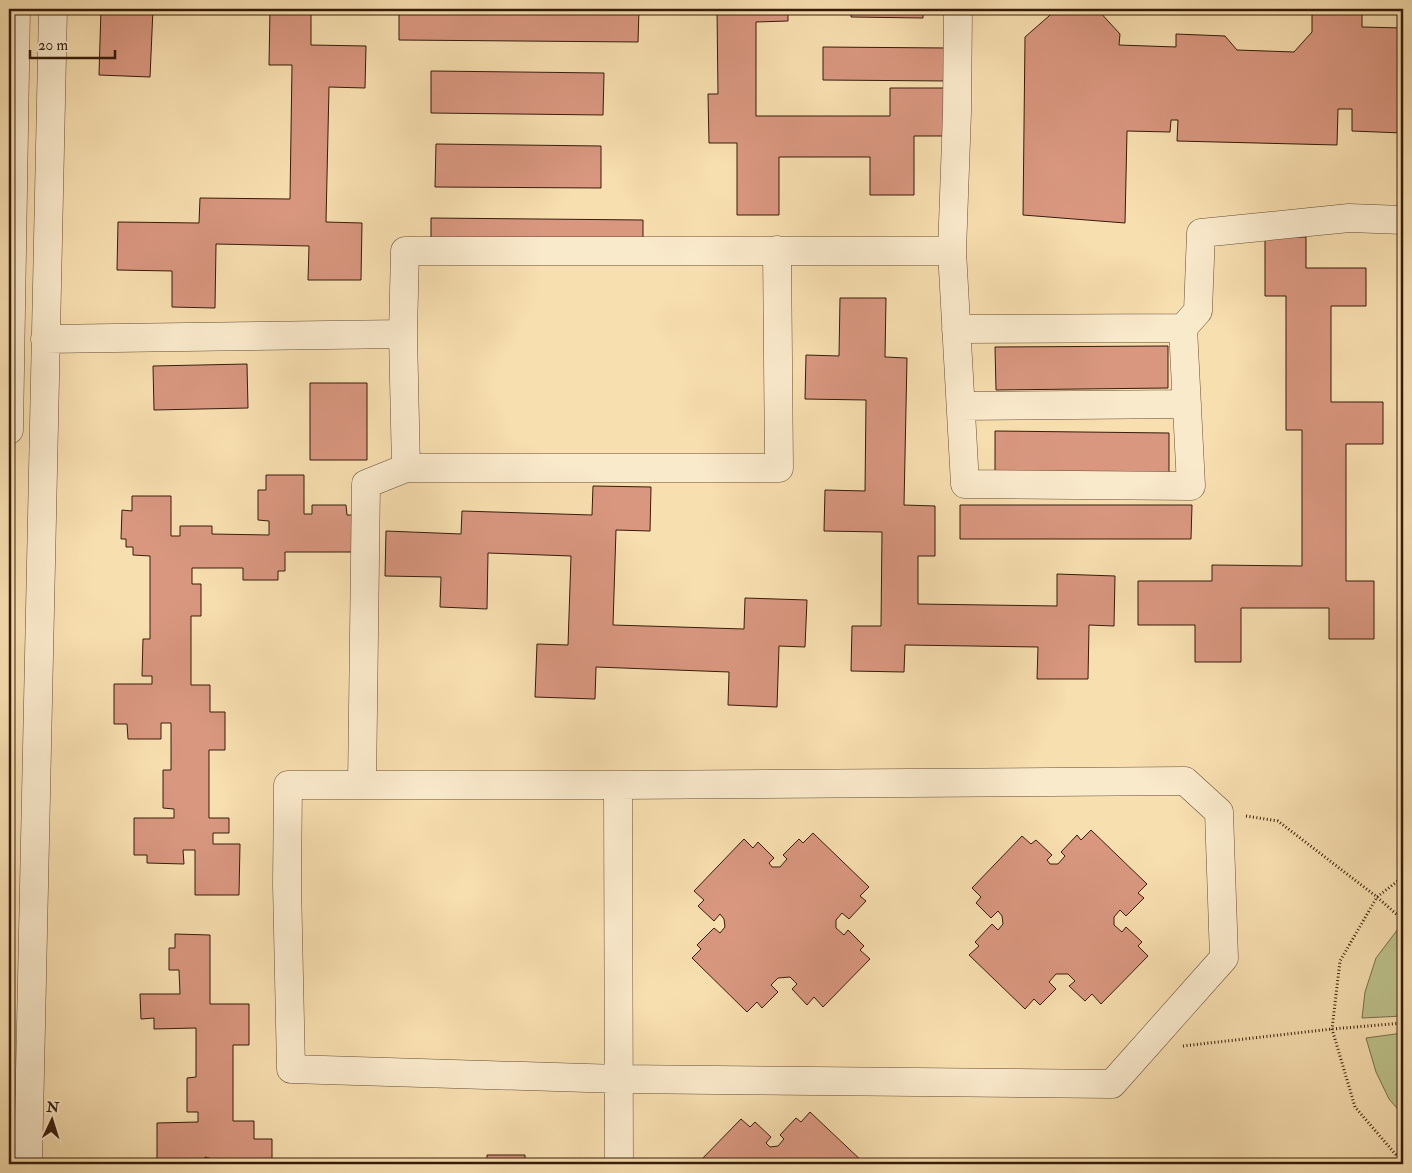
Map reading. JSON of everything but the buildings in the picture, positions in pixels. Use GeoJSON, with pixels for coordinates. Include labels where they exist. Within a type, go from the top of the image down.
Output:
{"type":"FeatureCollection","features":[{"type":"Feature","properties":{"kind":"street"},"geometry":{"type":"LineString","coordinates":[[9,430],[12,68],[16,9]]}},
{"type":"Feature","properties":{"kind":"street"},"geometry":{"type":"LineString","coordinates":[[28,1164],[53,9]]}},
{"type":"Feature","properties":{"kind":"street"},"geometry":{"type":"LineString","coordinates":[[958,9],[957,112],[952,251],[965,484],[1191,486],[1183,328],[1198,311],[1201,233],[1349,218],[1403,220]]}},
{"type":"Feature","properties":{"kind":"street"},"geometry":{"type":"LineString","coordinates":[[362,784],[366,484],[406,468],[779,468],[777,250]]}},
{"type":"Feature","properties":{"kind":"street"},"geometry":{"type":"LineString","coordinates":[[406,468],[403,334],[405,251],[952,251]]}},
{"type":"Feature","properties":{"kind":"street"},"geometry":{"type":"LineString","coordinates":[[956,329],[1183,328]]}},
{"type":"Feature","properties":{"kind":"street"},"geometry":{"type":"LineString","coordinates":[[46,339],[403,334]]}},
{"type":"Feature","properties":{"kind":"street"},"geometry":{"type":"LineString","coordinates":[[961,406],[1187,404]]}},
{"type":"Feature","properties":{"kind":"street"},"geometry":{"type":"LineString","coordinates":[[1185,780],[1219,812],[1224,958],[1112,1084],[619,1079],[291,1069],[287,884],[288,784],[618,785],[1185,780]]}},
{"type":"Feature","properties":{"kind":"street"},"geometry":{"type":"LineString","coordinates":[[618,785],[620,1164]]}},
{"type":"Feature","properties":{"kind":"path"},"geometry":{"type":"LineString","coordinates":[[1219,812],[1278,821],[1377,897],[1403,920]]}},
{"type":"Feature","properties":{"kind":"path"},"geometry":{"type":"LineString","coordinates":[[1403,877],[1377,897],[1340,960],[1332,1029],[1356,1107],[1397,1156],[1403,1159]]}},
{"type":"Feature","properties":{"kind":"path"},"geometry":{"type":"LineString","coordinates":[[1140,1051],[1332,1029],[1403,1023]]}},
{"type":"Feature","properties":{"kind":"path"},"geometry":{"type":"LineString","coordinates":[[1397,1156],[1403,1149]]}},
{"type":"Feature","properties":{"kind":"green space"},"geometry":{"type":"Polygon","coordinates":[[[1398,929],[1403,933],[1403,1016],[1362,1018],[1365,992],[1376,958],[1398,929]]]}},
{"type":"Feature","properties":{"kind":"green space"},"geometry":{"type":"Polygon","coordinates":[[[1403,1033],[1403,1115],[1389,1099],[1376,1072],[1366,1038],[1403,1033]]]}}]}
